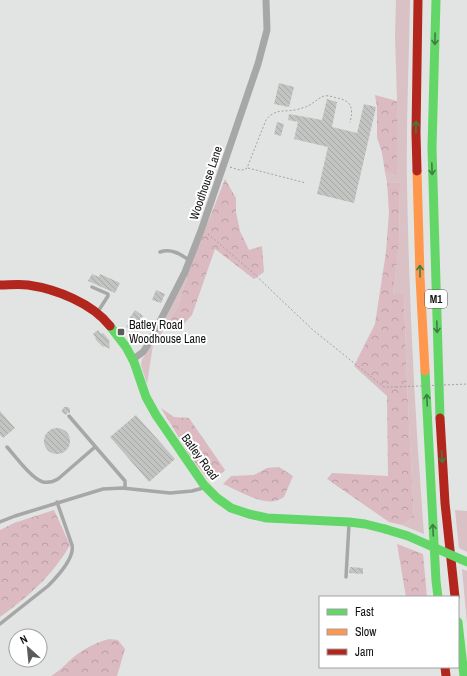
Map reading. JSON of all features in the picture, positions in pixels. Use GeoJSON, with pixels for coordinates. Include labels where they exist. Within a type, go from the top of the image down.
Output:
{"type":"FeatureCollection","features":[{"type":"Feature","properties":{"kind":"main road","name":"M1"},"geometry":{"type":"LineString","coordinates":[[418,0],[416,133],[420,277],[438,596]]}},
{"type":"Feature","properties":{"kind":"main road","name":"M1"},"geometry":{"type":"LineString","coordinates":[[436,0],[432,148],[440,427],[445,502],[455,596]]}},
{"type":"Feature","properties":{"kind":"main road","name":"Batley Road"},"geometry":{"type":"LineString","coordinates":[[0,285],[27,285],[54,292],[81,302],[105,320],[126,347],[151,406],[206,488],[231,508],[267,518],[365,524],[408,536],[467,562]]}},
{"type":"Feature","properties":{"kind":"main road"},"geometry":{"type":"LineString","coordinates":[[459,631],[464,676]]}},
{"type":"Feature","properties":{"kind":"street","name":"Woodhouse Lane"},"geometry":{"type":"LineString","coordinates":[[132,360],[143,352],[148,345],[184,272],[202,228],[258,64],[267,30],[266,0]]}},
{"type":"Feature","properties":{"kind":"lane"},"geometry":{"type":"LineString","coordinates":[[160,252],[166,250],[174,252],[189,260]]}},
{"type":"Feature","properties":{"kind":"lane"},"geometry":{"type":"LineString","coordinates":[[92,287],[108,294],[97,314]]}},
{"type":"Feature","properties":{"kind":"lane"},"geometry":{"type":"LineString","coordinates":[[69,416],[125,481],[125,488]]}},
{"type":"Feature","properties":{"kind":"lane"},"geometry":{"type":"LineString","coordinates":[[7,447],[39,480],[43,482],[54,482],[95,447]]}},
{"type":"Feature","properties":{"kind":"lane"},"geometry":{"type":"LineString","coordinates":[[0,522],[57,502],[102,490],[125,488],[170,493],[206,488]]}},
{"type":"Feature","properties":{"kind":"lane"},"geometry":{"type":"LineString","coordinates":[[0,624],[48,586],[67,562],[72,553],[72,545],[57,502]]}},
{"type":"Feature","properties":{"kind":"lane"},"geometry":{"type":"LineString","coordinates":[[346,577],[349,522]]}},
{"type":"Feature","properties":{"kind":"path"},"geometry":{"type":"LineString","coordinates":[[247,168],[266,120],[274,113],[281,110],[297,110],[308,106],[319,98],[328,96],[346,100],[350,105],[352,112],[350,123]]}},
{"type":"Feature","properties":{"kind":"path"},"geometry":{"type":"LineString","coordinates":[[224,164],[240,171],[247,168],[306,183]]}},
{"type":"Feature","properties":{"kind":"path"},"geometry":{"type":"LineString","coordinates":[[202,228],[251,271],[313,330],[384,387],[467,384]]}},
{"type":"Feature","properties":{"kind":"shaded area"},"geometry":{"type":"Polygon","coordinates":[[[396,0],[410,0],[407,138],[409,272],[424,534],[402,525],[414,517],[404,294],[393,294],[399,245],[400,183],[387,182],[385,172],[397,173],[395,36],[396,0]]]}},
{"type":"Feature","properties":{"kind":"shaded area"},"geometry":{"type":"Polygon","coordinates":[[[188,273],[178,307],[153,345],[159,331],[188,273]]]}},
{"type":"Feature","properties":{"kind":"shaded area"},"geometry":{"type":"Polygon","coordinates":[[[153,345],[147,384],[141,365],[142,359],[153,345]]]}},
{"type":"Feature","properties":{"kind":"shaded area"},"geometry":{"type":"Polygon","coordinates":[[[455,510],[467,511],[467,552],[459,548],[455,510]]]}},
{"type":"Feature","properties":{"kind":"shaded area"},"geometry":{"type":"Polygon","coordinates":[[[462,569],[467,571],[467,624],[462,569]]]}},
{"type":"Feature","properties":{"kind":"green space"},"geometry":{"type":"Polygon","coordinates":[[[375,95],[397,101],[397,174],[385,172],[382,153],[377,137],[377,107],[375,95]]]}},
{"type":"Feature","properties":{"kind":"green space"},"geometry":{"type":"Polygon","coordinates":[[[225,179],[236,198],[236,212],[240,231],[249,250],[262,246],[264,272],[254,279],[215,249],[192,315],[181,327],[166,324],[178,307],[188,273],[225,179]]]}},
{"type":"Feature","properties":{"kind":"green space"},"geometry":{"type":"Polygon","coordinates":[[[387,182],[400,183],[399,245],[393,294],[404,294],[414,517],[402,525],[389,522],[327,479],[332,473],[388,476],[387,396],[354,366],[375,324],[386,252],[389,212],[387,182]]]}},
{"type":"Feature","properties":{"kind":"green space"},"geometry":{"type":"Polygon","coordinates":[[[161,408],[174,417],[189,418],[225,470],[211,483],[192,459],[161,408]]]}},
{"type":"Feature","properties":{"kind":"green space"},"geometry":{"type":"Polygon","coordinates":[[[279,467],[293,476],[284,497],[275,501],[256,499],[223,484],[231,476],[254,475],[267,468],[279,467]]]}},
{"type":"Feature","properties":{"kind":"green space"},"geometry":{"type":"Polygon","coordinates":[[[54,510],[70,545],[48,576],[21,601],[0,617],[0,530],[14,523],[54,510]]]}},
{"type":"Feature","properties":{"kind":"green space"},"geometry":{"type":"Polygon","coordinates":[[[397,544],[423,554],[427,596],[406,596],[397,544]]]}},
{"type":"Feature","properties":{"kind":"green space"},"geometry":{"type":"Polygon","coordinates":[[[109,639],[118,640],[125,649],[117,676],[51,676],[82,651],[92,645],[109,639]]]}},
{"type":"Feature","properties":{"kind":"building"},"geometry":{"type":"Polygon","coordinates":[[[279,83],[294,87],[289,107],[274,104],[279,83]]]}},
{"type":"Feature","properties":{"kind":"building"},"geometry":{"type":"Polygon","coordinates":[[[327,99],[337,102],[332,127],[357,133],[364,104],[376,107],[354,203],[317,194],[328,147],[294,139],[298,122],[288,120],[289,114],[322,120],[327,99]]]}},
{"type":"Feature","properties":{"kind":"building"},"geometry":{"type":"Polygon","coordinates":[[[277,122],[284,124],[281,136],[274,134],[277,122]]]}},
{"type":"Feature","properties":{"kind":"building"},"geometry":{"type":"Polygon","coordinates":[[[92,274],[99,277],[100,274],[120,283],[115,293],[88,281],[92,274]]]}},
{"type":"Feature","properties":{"kind":"building"},"geometry":{"type":"Polygon","coordinates":[[[156,290],[165,294],[161,303],[152,300],[156,290]]]}},
{"type":"Feature","properties":{"kind":"building"},"geometry":{"type":"Polygon","coordinates":[[[135,310],[143,316],[132,331],[126,327],[129,323],[127,322],[135,310]]]}},
{"type":"Feature","properties":{"kind":"building"},"geometry":{"type":"Polygon","coordinates":[[[98,330],[110,341],[110,349],[104,346],[103,347],[95,339],[96,338],[93,334],[98,330]]]}},
{"type":"Feature","properties":{"kind":"building"},"geometry":{"type":"Polygon","coordinates":[[[64,407],[68,407],[70,409],[70,413],[67,413],[66,415],[62,412],[64,407]]]}},
{"type":"Feature","properties":{"kind":"building"},"geometry":{"type":"Polygon","coordinates":[[[0,411],[15,428],[3,438],[0,435],[0,411]]]}},
{"type":"Feature","properties":{"kind":"building"},"geometry":{"type":"Polygon","coordinates":[[[136,415],[175,459],[149,482],[110,437],[136,415]]]}},
{"type":"Feature","properties":{"kind":"building"},"geometry":{"type":"Polygon","coordinates":[[[57,428],[66,432],[70,441],[66,450],[57,454],[48,450],[44,441],[48,432],[57,428]]]}},
{"type":"Feature","properties":{"kind":"building"},"geometry":{"type":"Polygon","coordinates":[[[350,567],[363,568],[363,574],[349,573],[350,567]]]}},
{"type":"Feature","properties":{"kind":"traffic: fast"},"geometry":{"type":"LineString","coordinates":[[436,0],[432,148],[440,418]]}},
{"type":"Feature","properties":{"kind":"traffic: fast"},"geometry":{"type":"LineString","coordinates":[[110,326],[126,347],[134,362],[146,397],[156,415],[204,485],[217,498],[231,508],[267,518],[349,522],[385,529]]}},
{"type":"Feature","properties":{"kind":"traffic: fast"},"geometry":{"type":"LineString","coordinates":[[425,371],[438,596]]}},
{"type":"Feature","properties":{"kind":"traffic: fast"},"geometry":{"type":"LineString","coordinates":[[385,529],[408,536],[467,562]]}},
{"type":"Feature","properties":{"kind":"traffic: fast"},"geometry":{"type":"LineString","coordinates":[[459,631],[464,676]]}},
{"type":"Feature","properties":{"kind":"traffic: slow"},"geometry":{"type":"LineString","coordinates":[[417,171],[420,277],[425,371]]}},
{"type":"Feature","properties":{"kind":"traffic: jam"},"geometry":{"type":"LineString","coordinates":[[417,171],[416,133],[418,0]]}},
{"type":"Feature","properties":{"kind":"traffic: jam"},"geometry":{"type":"LineString","coordinates":[[0,285],[28,285],[50,290],[73,298],[94,310],[110,326]]}},
{"type":"Feature","properties":{"kind":"traffic: jam"},"geometry":{"type":"LineString","coordinates":[[440,418],[445,503],[455,596]]}},
{"type":"Feature","properties":{"kind":"traffic: jam"},"geometry":{"type":"LineString","coordinates":[[445,668],[446,676]]}},
{"type":"Feature","properties":{"kind":"place","name":"Batley Road Woodhouse Lane"},"geometry":{"type":"Point","coordinates":[121,332]}}]}
